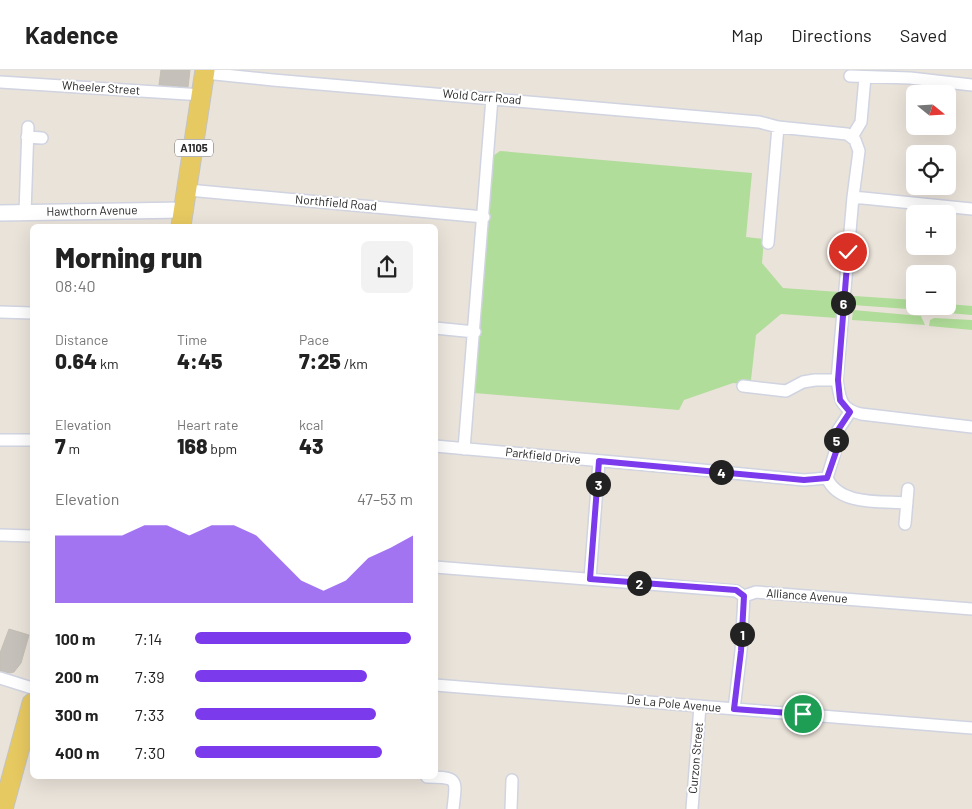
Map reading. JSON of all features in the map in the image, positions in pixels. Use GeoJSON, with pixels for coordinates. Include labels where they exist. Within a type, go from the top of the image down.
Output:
{"type":"FeatureCollection","features":[{"type":"Feature","properties":{"kind":"main road","name":"A1105"},"geometry":{"type":"LineString","coordinates":[[183,218],[203,95],[205,71]]}},
{"type":"Feature","properties":{"kind":"main road"},"geometry":{"type":"LineString","coordinates":[[7,808],[30,711]]}},
{"type":"Feature","properties":{"kind":"street","name":"Wold Carr Road"},"geometry":{"type":"LineString","coordinates":[[205,71],[273,80],[759,122],[778,127],[834,132],[852,137]]}},
{"type":"Feature","properties":{"kind":"street"},"geometry":{"type":"LineString","coordinates":[[850,76],[910,78],[972,85]]}},
{"type":"Feature","properties":{"kind":"street"},"geometry":{"type":"LineString","coordinates":[[865,77],[860,122],[852,137],[859,150],[853,197],[838,380],[840,400],[850,412],[940,425],[972,426]]}},
{"type":"Feature","properties":{"kind":"street","name":"Wheeler Street"},"geometry":{"type":"LineString","coordinates":[[0,82],[203,95]]}},
{"type":"Feature","properties":{"kind":"street"},"geometry":{"type":"LineString","coordinates":[[464,449],[475,332],[492,98]]}},
{"type":"Feature","properties":{"kind":"street"},"geometry":{"type":"LineString","coordinates":[[768,243],[778,127]]}},
{"type":"Feature","properties":{"kind":"street"},"geometry":{"type":"LineString","coordinates":[[25,213],[28,132],[42,138]]}},
{"type":"Feature","properties":{"kind":"street","name":"Northfield Road"},"geometry":{"type":"LineString","coordinates":[[188,190],[484,217]]}},
{"type":"Feature","properties":{"kind":"street"},"geometry":{"type":"LineString","coordinates":[[853,197],[972,209]]}},
{"type":"Feature","properties":{"kind":"street","name":"Hawthorn Avenue"},"geometry":{"type":"LineString","coordinates":[[0,213],[183,218]]}},
{"type":"Feature","properties":{"kind":"street"},"geometry":{"type":"LineString","coordinates":[[0,312],[30,313]]}},
{"type":"Feature","properties":{"kind":"street"},"geometry":{"type":"LineString","coordinates":[[438,328],[475,332]]}},
{"type":"Feature","properties":{"kind":"street"},"geometry":{"type":"LineString","coordinates":[[743,386],[786,391],[809,381],[838,380]]}},
{"type":"Feature","properties":{"kind":"street"},"geometry":{"type":"LineString","coordinates":[[850,412],[838,430],[836,452],[827,478],[830,485],[837,492],[847,497],[906,503]]}},
{"type":"Feature","properties":{"kind":"street"},"geometry":{"type":"LineString","coordinates":[[0,440],[30,440]]}},
{"type":"Feature","properties":{"kind":"street","name":"Parkfield Drive"},"geometry":{"type":"LineString","coordinates":[[438,446],[804,480],[827,478]]}},
{"type":"Feature","properties":{"kind":"street"},"geometry":{"type":"LineString","coordinates":[[590,579],[599,461]]}},
{"type":"Feature","properties":{"kind":"street"},"geometry":{"type":"LineString","coordinates":[[905,524],[908,489]]}},
{"type":"Feature","properties":{"kind":"street"},"geometry":{"type":"LineString","coordinates":[[0,535],[30,536]]}},
{"type":"Feature","properties":{"kind":"street","name":"Alliance Avenue"},"geometry":{"type":"LineString","coordinates":[[438,567],[736,590],[744,596],[756,592],[972,609]]}},
{"type":"Feature","properties":{"kind":"street"},"geometry":{"type":"LineString","coordinates":[[734,709],[741,651],[744,596]]}},
{"type":"Feature","properties":{"kind":"street"},"geometry":{"type":"LineString","coordinates":[[0,678],[30,687]]}},
{"type":"Feature","properties":{"kind":"street","name":"De La Pole Avenue"},"geometry":{"type":"LineString","coordinates":[[438,685],[972,728]]}},
{"type":"Feature","properties":{"kind":"street","name":"Curzon Street"},"geometry":{"type":"LineString","coordinates":[[692,809],[700,706]]}},
{"type":"Feature","properties":{"kind":"street"},"geometry":{"type":"LineString","coordinates":[[438,778],[445,777],[452,781],[456,788],[453,809]]}},
{"type":"Feature","properties":{"kind":"street"},"geometry":{"type":"LineString","coordinates":[[510,809],[512,780]]}},
{"type":"Feature","properties":{"kind":"green space"},"geometry":{"type":"Polygon","coordinates":[[[500,151],[752,173],[746,237],[764,239],[762,263],[783,288],[839,292],[837,318],[781,314],[756,335],[751,380],[746,384],[733,383],[684,400],[679,410],[474,393],[493,156],[500,151]]]}},
{"type":"Feature","properties":{"kind":"green space"},"geometry":{"type":"Polygon","coordinates":[[[854,296],[906,299],[906,309],[853,305],[854,296]]]}},
{"type":"Feature","properties":{"kind":"green space"},"geometry":{"type":"Polygon","coordinates":[[[956,305],[972,306],[972,315],[956,314],[956,305]]]}},
{"type":"Feature","properties":{"kind":"green space"},"geometry":{"type":"Polygon","coordinates":[[[853,310],[921,316],[925,325],[852,320],[853,310]]]}},
{"type":"Feature","properties":{"kind":"green space"},"geometry":{"type":"Polygon","coordinates":[[[934,318],[972,320],[972,330],[929,326],[930,320],[934,318]]]}},
{"type":"Feature","properties":{"kind":"building"},"geometry":{"type":"Polygon","coordinates":[[[161,70],[190,70],[188,87],[159,85],[161,70]]]}},
{"type":"Feature","properties":{"kind":"building"},"geometry":{"type":"Polygon","coordinates":[[[9,629],[29,635],[21,663],[14,672],[10,673],[0,671],[0,653],[9,629]]]}},
{"type":"Feature","properties":{"kind":"route"},"geometry":{"type":"LineString","coordinates":[[803,714],[734,709],[741,651],[744,596],[736,590],[590,579],[599,461],[804,480],[827,478],[836,452],[838,430],[850,412],[840,400],[838,380],[848,252]]}}]}
